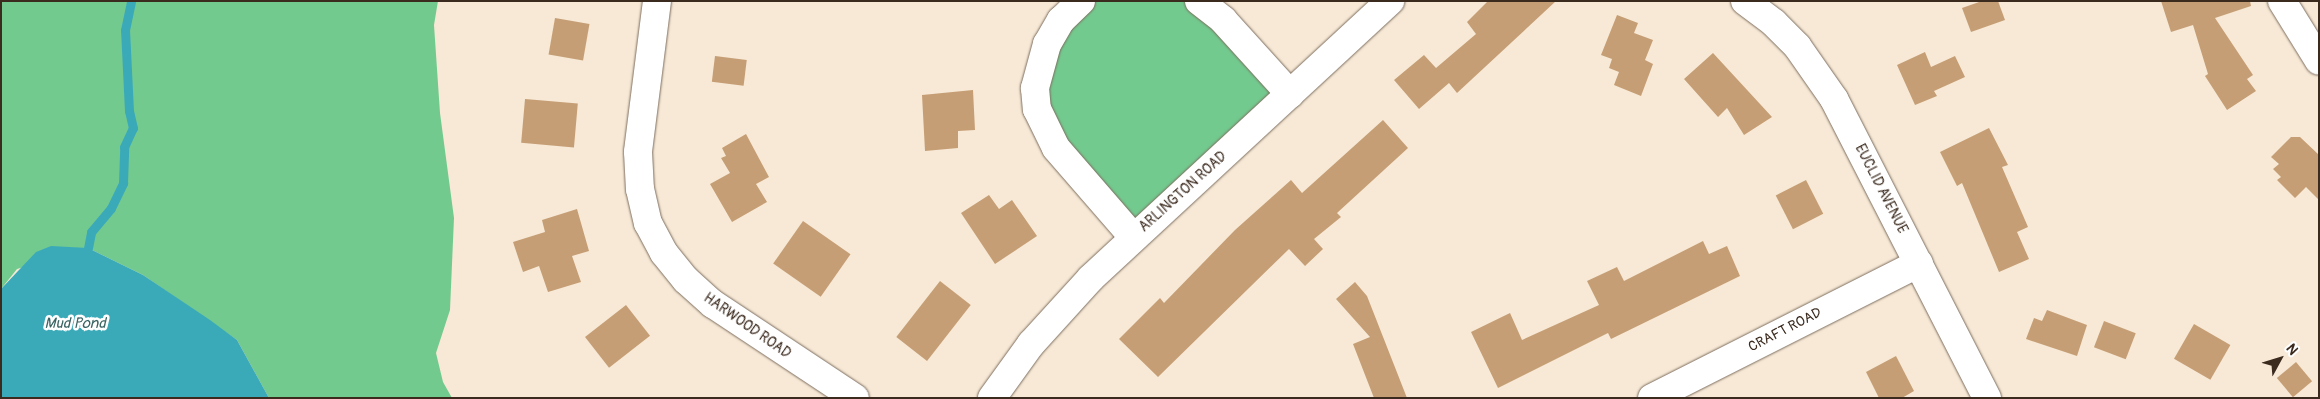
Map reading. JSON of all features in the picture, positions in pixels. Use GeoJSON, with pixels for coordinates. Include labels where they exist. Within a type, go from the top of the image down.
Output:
{"type":"FeatureCollection","features":[{"type":"Feature","properties":{"kind":"street","name":"HARWOOD ROAD"},"geometry":{"type":"LineString","coordinates":[[657,1],[638,152],[640,189],[648,222],[664,253],[686,280],[713,304],[855,398]]}},
{"type":"Feature","properties":{"kind":"street"},"geometry":{"type":"LineString","coordinates":[[1080,1],[1060,20],[1038,66],[1035,88],[1037,109],[1056,148],[1134,237]]}},
{"type":"Feature","properties":{"kind":"street"},"geometry":{"type":"LineString","coordinates":[[1199,1],[1223,20],[1290,94]]}},
{"type":"Feature","properties":{"kind":"street","name":"ARLINGTON ROAD"},"geometry":{"type":"LineString","coordinates":[[992,398],[1061,310],[1134,237],[1390,1]]}},
{"type":"Feature","properties":{"kind":"street","name":"EUCLID AVENUE"},"geometry":{"type":"LineString","coordinates":[[1745,1],[1774,23],[1817,72],[1854,135],[1987,398]]}},
{"type":"Feature","properties":{"kind":"street"},"geometry":{"type":"LineString","coordinates":[[2282,1],[2319,62]]}},
{"type":"Feature","properties":{"kind":"street","name":"CRAFT ROAD"},"geometry":{"type":"LineString","coordinates":[[1652,398],[1918,263]]}},
{"type":"Feature","properties":{"kind":"green space"},"geometry":{"type":"Polygon","coordinates":[[[1,1],[438,1],[434,25],[440,113],[454,218],[450,310],[436,353],[443,382],[452,398],[269,398],[237,340],[143,275],[88,248],[17,269],[1,289],[1,1]]]}},
{"type":"Feature","properties":{"kind":"green space"},"geometry":{"type":"Polygon","coordinates":[[[1081,1],[1199,1],[1290,94],[1133,237],[1072,168],[1035,88],[1081,1]]]}},
{"type":"Feature","properties":{"kind":"water","name":"Mud Pond"},"geometry":{"type":"Polygon","coordinates":[[[51,246],[88,248],[143,275],[210,320],[237,340],[269,398],[1,398],[1,289],[36,252],[51,246]]]}},
{"type":"Feature","properties":{"kind":"building"},"geometry":{"type":"Polygon","coordinates":[[[1488,1],[1556,1],[1457,93],[1449,83],[1419,109],[1394,80],[1424,55],[1436,68],[1476,34],[1467,22],[1488,1]]]}},
{"type":"Feature","properties":{"kind":"building"},"geometry":{"type":"Polygon","coordinates":[[[1982,1],[1998,1],[2005,20],[1971,32],[1962,8],[1982,1]]]}},
{"type":"Feature","properties":{"kind":"building"},"geometry":{"type":"Polygon","coordinates":[[[2161,1],[2250,1],[2251,6],[2215,18],[2253,75],[2247,79],[2256,91],[2227,110],[2205,76],[2208,74],[2193,25],[2171,32],[2161,1]]]}},
{"type":"Feature","properties":{"kind":"building"},"geometry":{"type":"Polygon","coordinates":[[[1617,15],[1638,23],[1634,33],[1653,40],[1645,60],[1653,64],[1641,96],[1614,85],[1619,72],[1609,68],[1612,59],[1601,55],[1617,15]]]}},
{"type":"Feature","properties":{"kind":"building"},"geometry":{"type":"Polygon","coordinates":[[[555,18],[589,24],[583,61],[549,54],[555,18]]]}},
{"type":"Feature","properties":{"kind":"building"},"geometry":{"type":"Polygon","coordinates":[[[1925,52],[1931,67],[1955,56],[1965,77],[1934,91],[1937,96],[1915,105],[1897,65],[1925,52]]]}},
{"type":"Feature","properties":{"kind":"building"},"geometry":{"type":"Polygon","coordinates":[[[1713,53],[1772,117],[1744,135],[1727,108],[1718,117],[1684,79],[1713,53]]]}},
{"type":"Feature","properties":{"kind":"building"},"geometry":{"type":"Polygon","coordinates":[[[715,56],[747,60],[744,86],[712,82],[715,56]]]}},
{"type":"Feature","properties":{"kind":"building"},"geometry":{"type":"Polygon","coordinates":[[[973,90],[975,130],[958,131],[958,148],[925,151],[922,95],[973,90]]]}},
{"type":"Feature","properties":{"kind":"building"},"geometry":{"type":"Polygon","coordinates":[[[525,99],[578,104],[574,147],[521,143],[525,99]]]}},
{"type":"Feature","properties":{"kind":"building"},"geometry":{"type":"Polygon","coordinates":[[[1383,120],[1408,148],[1337,213],[1341,217],[1314,239],[1323,249],[1305,266],[1289,249],[1158,377],[1119,339],[1160,298],[1164,303],[1235,230],[1291,180],[1302,193],[1383,120]]]}},
{"type":"Feature","properties":{"kind":"building"},"geometry":{"type":"Polygon","coordinates":[[[1989,128],[2008,165],[2002,167],[2028,227],[2017,232],[2029,259],[1999,272],[1962,183],[1957,186],[1940,152],[1989,128]]]}},
{"type":"Feature","properties":{"kind":"building"},"geometry":{"type":"Polygon","coordinates":[[[746,134],[769,177],[756,184],[767,202],[732,222],[710,184],[730,173],[721,158],[726,156],[722,148],[746,134]]]}},
{"type":"Feature","properties":{"kind":"building"},"geometry":{"type":"Polygon","coordinates":[[[2291,137],[2300,137],[2319,155],[2319,200],[2306,187],[2295,198],[2277,180],[2281,177],[2273,169],[2279,164],[2271,157],[2291,137]]]}},
{"type":"Feature","properties":{"kind":"building"},"geometry":{"type":"Polygon","coordinates":[[[1806,180],[1823,214],[1793,229],[1776,195],[1806,180]]]}},
{"type":"Feature","properties":{"kind":"building"},"geometry":{"type":"Polygon","coordinates":[[[989,195],[999,209],[1012,200],[1037,236],[995,264],[961,213],[989,195]]]}},
{"type":"Feature","properties":{"kind":"building"},"geometry":{"type":"Polygon","coordinates":[[[577,209],[589,251],[572,256],[581,282],[548,292],[539,266],[523,272],[513,242],[545,232],[542,220],[577,209]]]}},
{"type":"Feature","properties":{"kind":"building"},"geometry":{"type":"Polygon","coordinates":[[[803,221],[851,254],[821,297],[773,264],[803,221]]]}},
{"type":"Feature","properties":{"kind":"building"},"geometry":{"type":"Polygon","coordinates":[[[1703,241],[1709,254],[1727,246],[1740,276],[1611,339],[1608,333],[1498,388],[1471,332],[1510,313],[1522,340],[1599,305],[1587,281],[1617,267],[1624,281],[1703,241]]]}},
{"type":"Feature","properties":{"kind":"building"},"geometry":{"type":"Polygon","coordinates":[[[940,281],[971,305],[927,361],[896,337],[940,281]]]}},
{"type":"Feature","properties":{"kind":"building"},"geometry":{"type":"Polygon","coordinates":[[[1355,282],[1367,296],[1407,398],[1374,398],[1353,344],[1370,337],[1336,299],[1355,282]]]}},
{"type":"Feature","properties":{"kind":"building"},"geometry":{"type":"Polygon","coordinates":[[[626,305],[650,336],[609,368],[585,337],[626,305]]]}},
{"type":"Feature","properties":{"kind":"building"},"geometry":{"type":"Polygon","coordinates":[[[2047,310],[2087,325],[2077,356],[2026,339],[2034,318],[2042,321],[2047,310]]]}},
{"type":"Feature","properties":{"kind":"building"},"geometry":{"type":"Polygon","coordinates":[[[2104,321],[2136,333],[2126,359],[2094,347],[2104,321]]]}},
{"type":"Feature","properties":{"kind":"building"},"geometry":{"type":"Polygon","coordinates":[[[2194,324],[2230,345],[2210,380],[2174,359],[2194,324]]]}},
{"type":"Feature","properties":{"kind":"building"},"geometry":{"type":"Polygon","coordinates":[[[1896,356],[1914,391],[1902,398],[1879,398],[1866,372],[1896,356]]]}},
{"type":"Feature","properties":{"kind":"building"},"geometry":{"type":"Polygon","coordinates":[[[2296,362],[2312,381],[2293,397],[2277,378],[2296,362]]]}},
{"type":"Feature","properties":{"kind":"waterway"},"geometry":{"type":"LineString","coordinates":[[88,248],[91,232],[111,208],[123,183],[124,147],[133,128],[129,111],[125,30],[131,1]]}}]}
